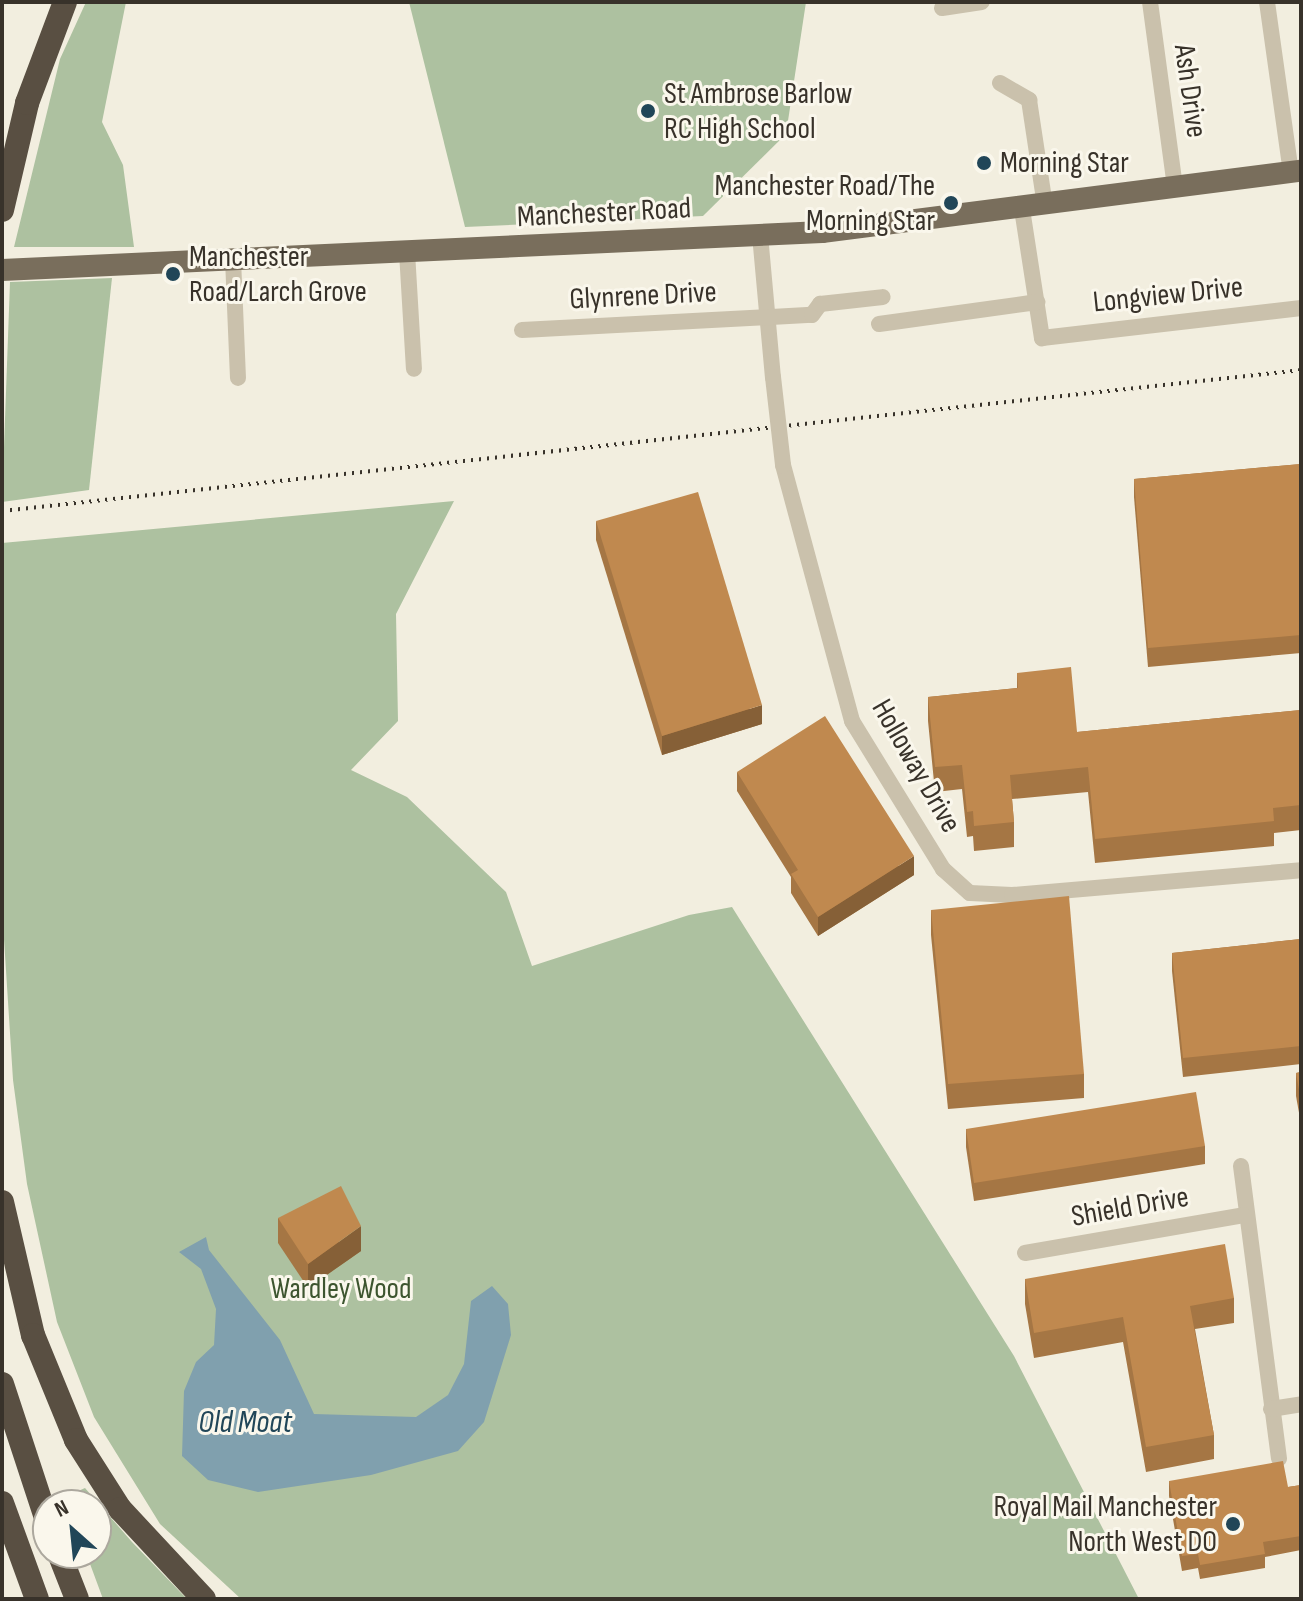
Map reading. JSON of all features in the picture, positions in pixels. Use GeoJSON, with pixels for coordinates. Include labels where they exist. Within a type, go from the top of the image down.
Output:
{"type":"FeatureCollection","features":[{"type":"Feature","properties":{"kind":"highway"},"geometry":{"type":"LineString","coordinates":[[2,210],[27,103],[65,2]]}},
{"type":"Feature","properties":{"kind":"highway"},"geometry":{"type":"LineString","coordinates":[[2,1202],[33,1335],[71,1430],[120,1509],[204,1599]]}},
{"type":"Feature","properties":{"kind":"highway"},"geometry":{"type":"LineString","coordinates":[[2,1384],[36,1489]]}},
{"type":"Feature","properties":{"kind":"highway"},"geometry":{"type":"LineString","coordinates":[[2,1503],[37,1599]]}},
{"type":"Feature","properties":{"kind":"highway"},"geometry":{"type":"LineString","coordinates":[[65,1569],[77,1599]]}},
{"type":"Feature","properties":{"kind":"main road","name":"Manchester Road"},"geometry":{"type":"LineString","coordinates":[[2,270],[760,235],[908,224],[1296,172]]}},
{"type":"Feature","properties":{"kind":"street"},"geometry":{"type":"LineString","coordinates":[[942,8],[982,2]]}},
{"type":"Feature","properties":{"kind":"street","name":"Ash Drive"},"geometry":{"type":"LineString","coordinates":[[1150,2],[1175,188]]}},
{"type":"Feature","properties":{"kind":"street"},"geometry":{"type":"LineString","coordinates":[[1267,2],[1296,172]]}},
{"type":"Feature","properties":{"kind":"street"},"geometry":{"type":"LineString","coordinates":[[1000,83],[1029,100],[1045,206]]}},
{"type":"Feature","properties":{"kind":"street"},"geometry":{"type":"LineString","coordinates":[[879,324],[1037,302],[1022,209]]}},
{"type":"Feature","properties":{"kind":"street","name":"Holloway Drive"},"geometry":{"type":"LineString","coordinates":[[760,235],[783,465],[852,721],[943,869],[970,893],[1040,893],[1301,870]]}},
{"type":"Feature","properties":{"kind":"street"},"geometry":{"type":"LineString","coordinates":[[407,252],[414,369]]}},
{"type":"Feature","properties":{"kind":"street"},"geometry":{"type":"LineString","coordinates":[[233,259],[238,378]]}},
{"type":"Feature","properties":{"kind":"street","name":"Glynrene Drive"},"geometry":{"type":"LineString","coordinates":[[522,330],[812,315],[820,304],[883,297]]}},
{"type":"Feature","properties":{"kind":"street","name":"Longview Drive"},"geometry":{"type":"LineString","coordinates":[[1037,302],[1042,338],[1301,308]]}},
{"type":"Feature","properties":{"kind":"street"},"geometry":{"type":"LineString","coordinates":[[1241,1166],[1244,1215],[1279,1459]]}},
{"type":"Feature","properties":{"kind":"street","name":"Shield Drive"},"geometry":{"type":"LineString","coordinates":[[1025,1253],[1244,1215]]}},
{"type":"Feature","properties":{"kind":"street"},"geometry":{"type":"LineString","coordinates":[[1271,1409],[1301,1404]]}},
{"type":"Feature","properties":{"kind":"green space"},"geometry":{"type":"Polygon","coordinates":[[[86,2],[126,2],[102,122],[123,165],[134,247],[14,247],[60,59],[86,2]]]}},
{"type":"Feature","properties":{"kind":"green space","name":"St Ambrose Barlow RC High School"},"geometry":{"type":"Polygon","coordinates":[[[409,2],[806,2],[786,134],[703,216],[465,227],[409,2]]]}},
{"type":"Feature","properties":{"kind":"green space"},"geometry":{"type":"Polygon","coordinates":[[[112,278],[89,490],[2,502],[10,282],[112,278]]]}},
{"type":"Feature","properties":{"kind":"green space","name":"Wardley Wood"},"geometry":{"type":"Polygon","coordinates":[[[454,501],[396,614],[398,721],[351,770],[407,797],[506,892],[532,966],[689,915],[732,907],[1014,1356],[1139,1599],[241,1599],[160,1524],[94,1417],[57,1322],[27,1184],[13,1080],[2,908],[2,543],[454,501]]]}},
{"type":"Feature","properties":{"kind":"green space"},"geometry":{"type":"Polygon","coordinates":[[[112,1519],[187,1599],[103,1599],[92,1569],[112,1569],[112,1519]]]}},
{"type":"Feature","properties":{"kind":"water","name":"Old Moat"},"geometry":{"type":"Polygon","coordinates":[[[206,1237],[209,1250],[280,1340],[314,1414],[416,1417],[448,1395],[464,1364],[471,1301],[492,1286],[508,1304],[511,1335],[484,1422],[458,1451],[371,1475],[258,1492],[208,1480],[182,1456],[184,1391],[196,1362],[214,1345],[216,1309],[201,1269],[179,1252],[206,1237]]]}},
{"type":"Feature","properties":{"kind":"building"},"geometry":{"type":"Polygon","coordinates":[[[1301,464],[1301,635],[1148,648],[1134,479],[1301,464]]]}},
{"type":"Feature","properties":{"kind":"building"},"geometry":{"type":"Polygon","coordinates":[[[698,492],[762,705],[662,736],[596,521],[698,492]]]}},
{"type":"Feature","properties":{"kind":"building"},"geometry":{"type":"Polygon","coordinates":[[[1071,667],[1077,732],[1301,710],[1301,805],[1273,808],[1274,821],[1095,839],[1088,767],[1010,775],[1014,822],[974,826],[973,811],[967,812],[962,765],[935,767],[928,697],[1018,688],[1017,673],[1071,667]]]}},
{"type":"Feature","properties":{"kind":"building"},"geometry":{"type":"Polygon","coordinates":[[[825,716],[914,856],[818,917],[791,874],[798,870],[737,772],[825,716]]]}},
{"type":"Feature","properties":{"kind":"building"},"geometry":{"type":"Polygon","coordinates":[[[1069,896],[1084,1074],[948,1084],[931,910],[1069,896]]]}},
{"type":"Feature","properties":{"kind":"building"},"geometry":{"type":"Polygon","coordinates":[[[1301,939],[1301,1046],[1183,1058],[1172,953],[1301,939]]]}},
{"type":"Feature","properties":{"kind":"building"},"geometry":{"type":"Polygon","coordinates":[[[1301,1072],[1301,1101],[1296,1073],[1301,1072]]]}},
{"type":"Feature","properties":{"kind":"building"},"geometry":{"type":"Polygon","coordinates":[[[1196,1092],[1205,1146],[974,1183],[966,1129],[1196,1092]]]}},
{"type":"Feature","properties":{"kind":"building"},"geometry":{"type":"Polygon","coordinates":[[[341,1186],[361,1226],[308,1264],[278,1218],[341,1186]]]}},
{"type":"Feature","properties":{"kind":"building"},"geometry":{"type":"Polygon","coordinates":[[[1225,1244],[1234,1298],[1190,1306],[1214,1435],[1146,1447],[1123,1317],[1034,1333],[1025,1279],[1225,1244]]]}},
{"type":"Feature","properties":{"kind":"building","name":"Royal Mail Manchester North West DO"},"geometry":{"type":"Polygon","coordinates":[[[1283,1461],[1288,1487],[1301,1485],[1301,1536],[1263,1542],[1265,1554],[1200,1565],[1198,1554],[1182,1556],[1169,1481],[1283,1461]]]}},
{"type":"Feature","properties":{"kind":"railway"},"geometry":{"type":"LineString","coordinates":[[2,511],[1301,370]]}},
{"type":"Feature","properties":{"kind":"place","name":"St Ambrose Barlow RC High School"},"geometry":{"type":"Point","coordinates":[648,111]}},
{"type":"Feature","properties":{"kind":"place","name":"Morning Star"},"geometry":{"type":"Point","coordinates":[984,163]}},
{"type":"Feature","properties":{"kind":"place","name":"Manchester Road/The Morning Star"},"geometry":{"type":"Point","coordinates":[951,203]}},
{"type":"Feature","properties":{"kind":"place","name":"Manchester Road/Larch Grove"},"geometry":{"type":"Point","coordinates":[173,274]}},
{"type":"Feature","properties":{"kind":"place","name":"Royal Mail Manchester North West DO"},"geometry":{"type":"Point","coordinates":[1233,1524]}}]}
